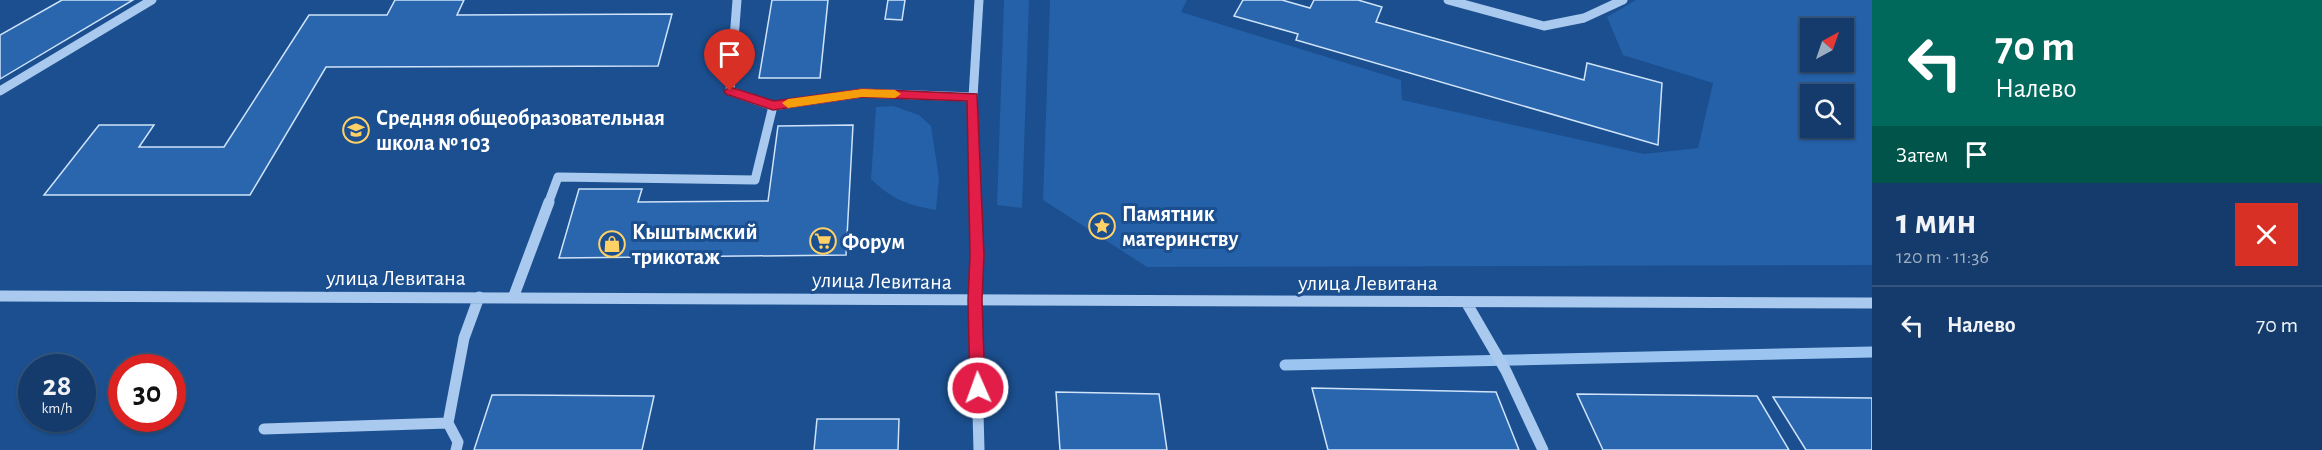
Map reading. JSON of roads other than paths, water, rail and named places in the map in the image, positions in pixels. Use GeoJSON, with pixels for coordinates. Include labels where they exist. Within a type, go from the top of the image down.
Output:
{"type":"FeatureCollection","features":[{"type":"Feature","properties":{"kind":"street"},"geometry":{"type":"LineString","coordinates":[[0,91],[152,0]]}},
{"type":"Feature","properties":{"kind":"street"},"geometry":{"type":"LineString","coordinates":[[737,0],[730,91],[773,106],[862,93],[973,97]]}},
{"type":"Feature","properties":{"kind":"street"},"geometry":{"type":"LineString","coordinates":[[979,0],[973,97],[977,255],[975,300],[980,450]]}},
{"type":"Feature","properties":{"kind":"street"},"geometry":{"type":"LineString","coordinates":[[1448,0],[1544,26],[1584,18],[1623,0]]}},
{"type":"Feature","properties":{"kind":"street"},"geometry":{"type":"LineString","coordinates":[[513,298],[558,177],[755,180],[773,106]]}},
{"type":"Feature","properties":{"kind":"street","name":"улица Левитана"},"geometry":{"type":"LineString","coordinates":[[0,296],[1046,302],[1872,303]]}},
{"type":"Feature","properties":{"kind":"street"},"geometry":{"type":"LineString","coordinates":[[456,450],[458,442],[448,423],[464,339],[479,297]]}},
{"type":"Feature","properties":{"kind":"street"},"geometry":{"type":"LineString","coordinates":[[1466,302],[1506,371],[1544,450]]}},
{"type":"Feature","properties":{"kind":"street"},"geometry":{"type":"LineString","coordinates":[[264,429],[448,423]]}},
{"type":"Feature","properties":{"kind":"waterway"},"geometry":{"type":"LineString","coordinates":[[1285,365],[1872,352]]}},
{"type":"Feature","properties":{"kind":"place","name":"Средняя общеобразовательная школа № 103"},"geometry":{"type":"Point","coordinates":[356,130]}},
{"type":"Feature","properties":{"kind":"place","name":"Памятник материнству"},"geometry":{"type":"Point","coordinates":[1102,226]}},
{"type":"Feature","properties":{"kind":"place","name":"Форум"},"geometry":{"type":"Point","coordinates":[823,241]}},
{"type":"Feature","properties":{"kind":"place","name":"Кыштымский трикотаж"},"geometry":{"type":"Point","coordinates":[612,244]}}]}
